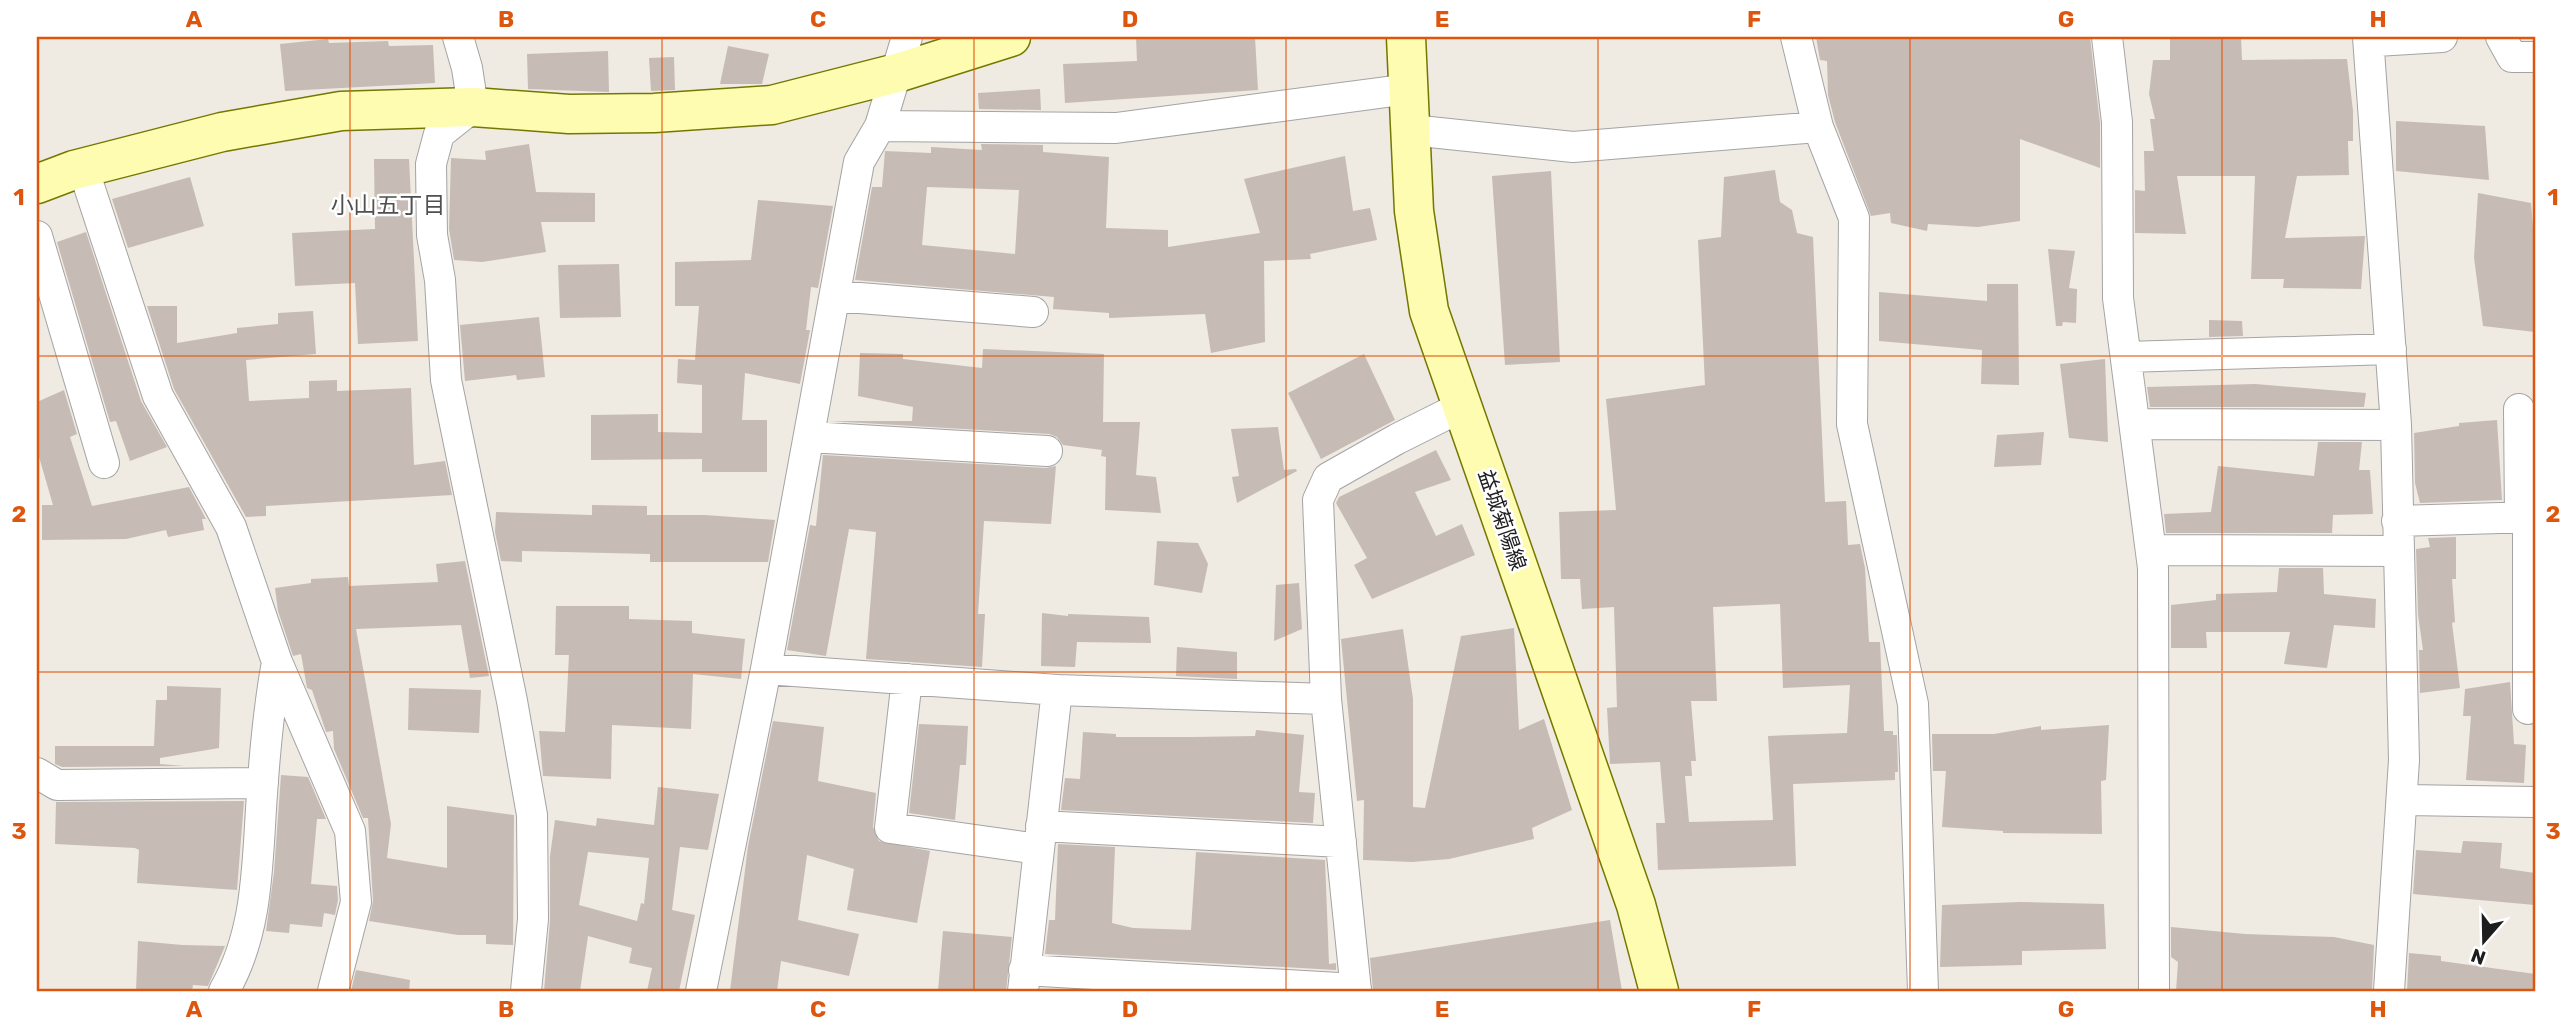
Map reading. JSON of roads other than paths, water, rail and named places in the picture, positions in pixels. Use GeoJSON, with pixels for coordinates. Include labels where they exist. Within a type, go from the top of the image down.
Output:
{"type":"FeatureCollection","features":[{"type":"Feature","properties":{"kind":"street"},"geometry":{"type":"LineString","coordinates":[[458,37],[467,68],[473,107]]}},
{"type":"Feature","properties":{"kind":"street"},"geometry":{"type":"LineString","coordinates":[[701,991],[766,668],[859,162],[880,126],[907,37]]}},
{"type":"Feature","properties":{"kind":"street"},"geometry":{"type":"LineString","coordinates":[[37,184],[83,168],[222,132],[341,111],[473,107],[581,114],[654,113],[772,105],[897,73],[1011,37]]}},
{"type":"Feature","properties":{"kind":"street","name":"益城菊陽線"},"geometry":{"type":"LineString","coordinates":[[1406,37],[1414,211],[1429,311],[1636,905],[1659,991]]}},
{"type":"Feature","properties":{"kind":"street"},"geometry":{"type":"LineString","coordinates":[[1796,37],[1818,128],[1854,218],[1852,425],[1913,704],[1923,991]]}},
{"type":"Feature","properties":{"kind":"street"},"geometry":{"type":"LineString","coordinates":[[2107,37],[2117,122],[2119,298],[2151,550],[2154,991]]}},
{"type":"Feature","properties":{"kind":"street"},"geometry":{"type":"LineString","coordinates":[[2389,991],[2404,800],[2396,425],[2368,37],[2376,40],[2442,37]]}},
{"type":"Feature","properties":{"kind":"street"},"geometry":{"type":"LineString","coordinates":[[2501,37],[2512,57],[2535,58]]}},
{"type":"Feature","properties":{"kind":"street"},"geometry":{"type":"LineString","coordinates":[[880,126],[1116,128],[1409,89]]}},
{"type":"Feature","properties":{"kind":"street"},"geometry":{"type":"LineString","coordinates":[[473,107],[439,134],[431,164],[432,235],[440,280],[446,380],[512,701],[531,815],[533,919],[526,991]]}},
{"type":"Feature","properties":{"kind":"street"},"geometry":{"type":"LineString","coordinates":[[1411,130],[1573,147],[1818,128]]}},
{"type":"Feature","properties":{"kind":"street"},"geometry":{"type":"LineString","coordinates":[[83,168],[158,396],[231,527],[278,662],[350,831],[356,902],[333,991]]}},
{"type":"Feature","properties":{"kind":"street"},"geometry":{"type":"LineString","coordinates":[[37,236],[104,463]]}},
{"type":"Feature","properties":{"kind":"street"},"geometry":{"type":"LineString","coordinates":[[835,296],[1033,312]]}},
{"type":"Feature","properties":{"kind":"street"},"geometry":{"type":"LineString","coordinates":[[2126,357],[2391,349]]}},
{"type":"Feature","properties":{"kind":"street"},"geometry":{"type":"LineString","coordinates":[[1057,690],[1024,980],[1356,990],[1326,699],[1318,500],[1328,478],[1463,406]]}},
{"type":"Feature","properties":{"kind":"street"},"geometry":{"type":"LineString","coordinates":[[2519,409],[2528,517],[2528,709]]}},
{"type":"Feature","properties":{"kind":"street"},"geometry":{"type":"LineString","coordinates":[[2135,424],[2396,425]]}},
{"type":"Feature","properties":{"kind":"street"},"geometry":{"type":"LineString","coordinates":[[809,437],[966,459],[1047,451]]}},
{"type":"Feature","properties":{"kind":"street"},"geometry":{"type":"LineString","coordinates":[[2397,520],[2528,517]]}},
{"type":"Feature","properties":{"kind":"street"},"geometry":{"type":"LineString","coordinates":[[2151,550],[2398,551]]}},
{"type":"Feature","properties":{"kind":"street"},"geometry":{"type":"LineString","coordinates":[[224,991],[235,974],[249,932],[258,876],[268,710],[278,662]]}},
{"type":"Feature","properties":{"kind":"street"},"geometry":{"type":"LineString","coordinates":[[766,668],[1057,690],[1326,699]]}},
{"type":"Feature","properties":{"kind":"street"},"geometry":{"type":"LineString","coordinates":[[907,679],[890,828],[1039,837],[1341,842]]}},
{"type":"Feature","properties":{"kind":"street"},"geometry":{"type":"LineString","coordinates":[[37,773],[57,785],[263,783]]}},
{"type":"Feature","properties":{"kind":"street"},"geometry":{"type":"LineString","coordinates":[[2404,800],[2535,802]]}},
{"type":"Feature","properties":{"kind":"district","name":"小山五丁目"},"geometry":{"type":"Point","coordinates":[388,205]}}]}
